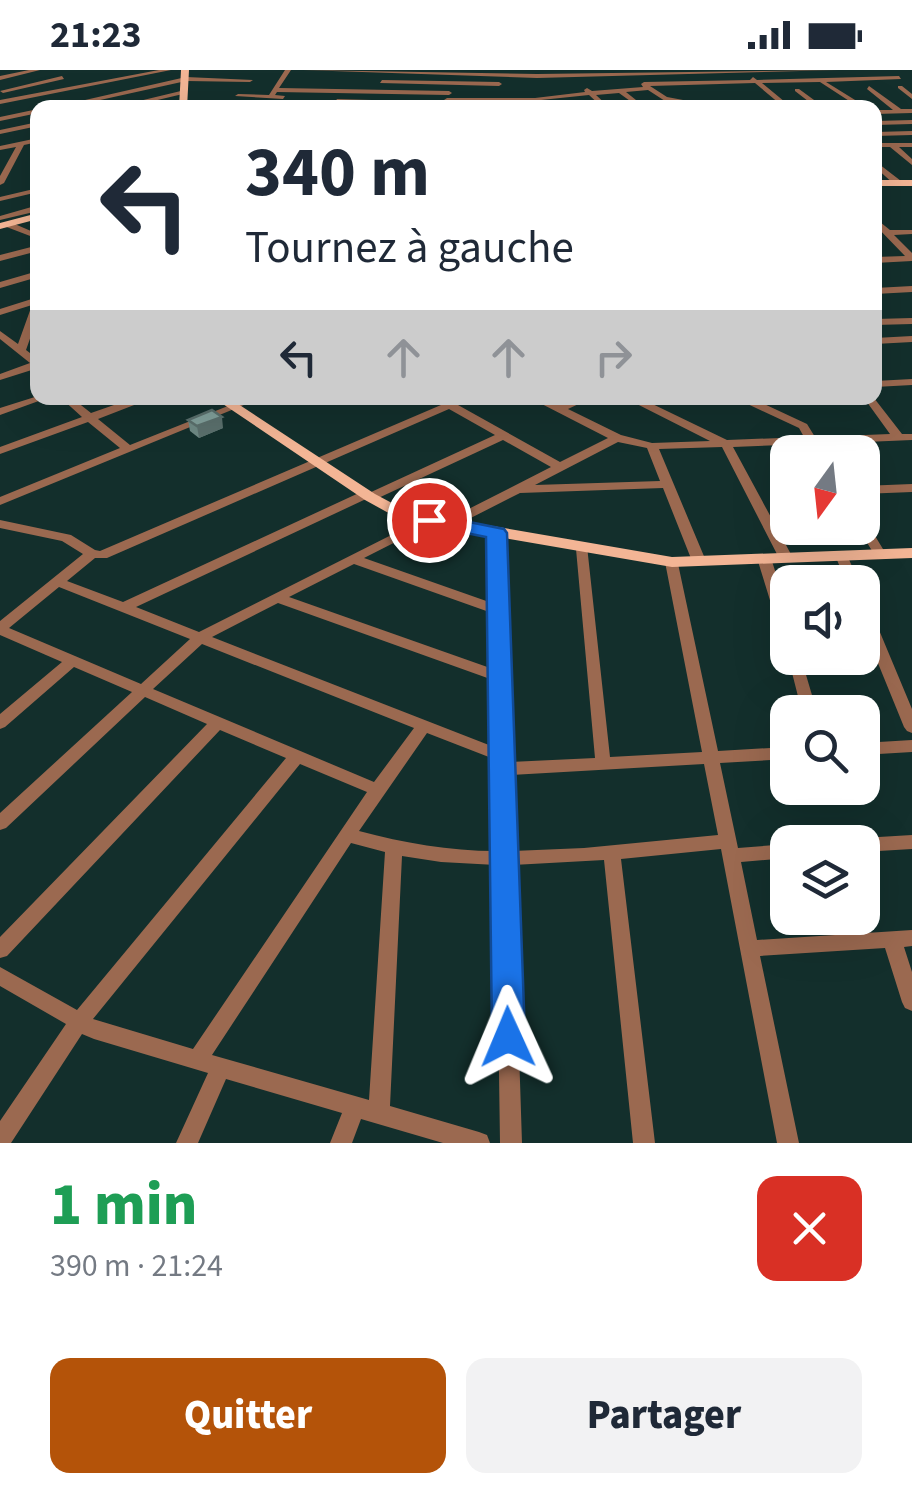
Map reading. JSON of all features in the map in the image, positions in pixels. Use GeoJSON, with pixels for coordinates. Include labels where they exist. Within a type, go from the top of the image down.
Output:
{"type":"FeatureCollection","features":[{"type":"Feature","properties":{"kind":"main road"},"geometry":{"type":"LineString","coordinates":[[882,183],[912,182]]}},
{"type":"Feature","properties":{"kind":"main road"},"geometry":{"type":"LineString","coordinates":[[2,222],[30,217]]}},
{"type":"Feature","properties":{"kind":"main road"},"geometry":{"type":"LineString","coordinates":[[231,405],[367,496],[400,513],[429,520],[672,562],[912,552]]}},
{"type":"Feature","properties":{"kind":"street"},"geometry":{"type":"LineString","coordinates":[[0,78],[37,70]]}},
{"type":"Feature","properties":{"kind":"street"},"geometry":{"type":"LineString","coordinates":[[46,70],[78,86]]}},
{"type":"Feature","properties":{"kind":"street"},"geometry":{"type":"LineString","coordinates":[[103,80],[105,70]]}},
{"type":"Feature","properties":{"kind":"street"},"geometry":{"type":"LineString","coordinates":[[0,102],[134,72],[168,70]]}},
{"type":"Feature","properties":{"kind":"street"},"geometry":{"type":"LineString","coordinates":[[234,100],[257,70]]}},
{"type":"Feature","properties":{"kind":"street"},"geometry":{"type":"LineString","coordinates":[[272,93],[288,70]]}},
{"type":"Feature","properties":{"kind":"street"},"geometry":{"type":"LineString","coordinates":[[306,70],[520,76],[600,72],[696,92],[907,89]]}},
{"type":"Feature","properties":{"kind":"street"},"geometry":{"type":"LineString","coordinates":[[338,100],[352,70]]}},
{"type":"Feature","properties":{"kind":"street"},"geometry":{"type":"LineString","coordinates":[[802,70],[852,100]]}},
{"type":"Feature","properties":{"kind":"street"},"geometry":{"type":"LineString","coordinates":[[545,100],[620,90],[704,71],[836,70]]}},
{"type":"Feature","properties":{"kind":"street"},"geometry":{"type":"LineString","coordinates":[[888,70],[907,89]]}},
{"type":"Feature","properties":{"kind":"street"},"geometry":{"type":"LineString","coordinates":[[378,92],[386,72]]}},
{"type":"Feature","properties":{"kind":"street"},"geometry":{"type":"LineString","coordinates":[[135,100],[185,82],[240,92],[411,92],[447,100],[455,72]]}},
{"type":"Feature","properties":{"kind":"street"},"geometry":{"type":"LineString","coordinates":[[745,72],[778,100]]}},
{"type":"Feature","properties":{"kind":"street"},"geometry":{"type":"LineString","coordinates":[[566,73],[599,100]]}},
{"type":"Feature","properties":{"kind":"street"},"geometry":{"type":"LineString","coordinates":[[13,75],[33,84]]}},
{"type":"Feature","properties":{"kind":"street"},"geometry":{"type":"LineString","coordinates":[[518,85],[520,76]]}},
{"type":"Feature","properties":{"kind":"street"},"geometry":{"type":"LineString","coordinates":[[2,90],[62,78]]}},
{"type":"Feature","properties":{"kind":"street"},"geometry":{"type":"LineString","coordinates":[[94,100],[185,82],[250,80]]}},
{"type":"Feature","properties":{"kind":"street"},"geometry":{"type":"LineString","coordinates":[[382,82],[536,85],[820,80],[907,89]]}},
{"type":"Feature","properties":{"kind":"street"},"geometry":{"type":"LineString","coordinates":[[281,81],[346,82]]}},
{"type":"Feature","properties":{"kind":"street"},"geometry":{"type":"LineString","coordinates":[[645,83],[670,100]]}},
{"type":"Feature","properties":{"kind":"street"},"geometry":{"type":"LineString","coordinates":[[475,84],[476,100]]}},
{"type":"Feature","properties":{"kind":"street"},"geometry":{"type":"LineString","coordinates":[[505,84],[506,100]]}},
{"type":"Feature","properties":{"kind":"street"},"geometry":{"type":"LineString","coordinates":[[536,85],[538,100]]}},
{"type":"Feature","properties":{"kind":"street"},"geometry":{"type":"LineString","coordinates":[[869,88],[899,111]]}},
{"type":"Feature","properties":{"kind":"street"},"geometry":{"type":"LineString","coordinates":[[2,90],[18,98]]}},
{"type":"Feature","properties":{"kind":"street"},"geometry":{"type":"LineString","coordinates":[[620,90],[633,100]]}},
{"type":"Feature","properties":{"kind":"street"},"geometry":{"type":"LineString","coordinates":[[797,90],[811,100]]}},
{"type":"Feature","properties":{"kind":"street"},"geometry":{"type":"LineString","coordinates":[[409,100],[411,92]]}},
{"type":"Feature","properties":{"kind":"street"},"geometry":{"type":"LineString","coordinates":[[696,92],[699,100]]}},
{"type":"Feature","properties":{"kind":"street"},"geometry":{"type":"LineString","coordinates":[[302,100],[306,94]]}},
{"type":"Feature","properties":{"kind":"street"},"geometry":{"type":"LineString","coordinates":[[560,96],[563,100]]}},
{"type":"Feature","properties":{"kind":"street"},"geometry":{"type":"LineString","coordinates":[[882,112],[912,111]]}},
{"type":"Feature","properties":{"kind":"street"},"geometry":{"type":"LineString","coordinates":[[0,121],[30,113]]}},
{"type":"Feature","properties":{"kind":"street"},"geometry":{"type":"LineString","coordinates":[[0,121],[30,138]]}},
{"type":"Feature","properties":{"kind":"street"},"geometry":{"type":"LineString","coordinates":[[882,122],[912,122]]}},
{"type":"Feature","properties":{"kind":"street"},"geometry":{"type":"LineString","coordinates":[[0,132],[30,126]]}},
{"type":"Feature","properties":{"kind":"street"},"geometry":{"type":"LineString","coordinates":[[882,134],[912,133]]}},
{"type":"Feature","properties":{"kind":"street"},"geometry":{"type":"LineString","coordinates":[[0,148],[30,142]]}},
{"type":"Feature","properties":{"kind":"street"},"geometry":{"type":"LineString","coordinates":[[0,182],[21,144]]}},
{"type":"Feature","properties":{"kind":"street"},"geometry":{"type":"LineString","coordinates":[[882,145],[912,144]]}},
{"type":"Feature","properties":{"kind":"street"},"geometry":{"type":"LineString","coordinates":[[892,145],[912,163]]}},
{"type":"Feature","properties":{"kind":"street"},"geometry":{"type":"LineString","coordinates":[[0,165],[11,162]]}},
{"type":"Feature","properties":{"kind":"street"},"geometry":{"type":"LineString","coordinates":[[882,168],[898,183]]}},
{"type":"Feature","properties":{"kind":"street"},"geometry":{"type":"LineString","coordinates":[[0,199],[30,192]]}},
{"type":"Feature","properties":{"kind":"street"},"geometry":{"type":"LineString","coordinates":[[2,222],[30,211]]}},
{"type":"Feature","properties":{"kind":"street"},"geometry":{"type":"LineString","coordinates":[[2,222],[30,234]]}},
{"type":"Feature","properties":{"kind":"street"},"geometry":{"type":"LineString","coordinates":[[882,227],[912,258]]}},
{"type":"Feature","properties":{"kind":"street"},"geometry":{"type":"LineString","coordinates":[[882,233],[912,232]]}},
{"type":"Feature","properties":{"kind":"street"},"geometry":{"type":"LineString","coordinates":[[0,258],[30,250]]}},
{"type":"Feature","properties":{"kind":"street"},"geometry":{"type":"LineString","coordinates":[[882,260],[912,258]]}},
{"type":"Feature","properties":{"kind":"street"},"geometry":{"type":"LineString","coordinates":[[0,285],[30,276]]}},
{"type":"Feature","properties":{"kind":"street"},"geometry":{"type":"LineString","coordinates":[[882,290],[912,289]]}},
{"type":"Feature","properties":{"kind":"street"},"geometry":{"type":"LineString","coordinates":[[0,312],[30,303]]}},
{"type":"Feature","properties":{"kind":"street"},"geometry":{"type":"LineString","coordinates":[[898,321],[912,339]]}},
{"type":"Feature","properties":{"kind":"street"},"geometry":{"type":"LineString","coordinates":[[882,322],[912,321]]}},
{"type":"Feature","properties":{"kind":"street"},"geometry":{"type":"LineString","coordinates":[[22,351],[30,326]]}},
{"type":"Feature","properties":{"kind":"street"},"geometry":{"type":"LineString","coordinates":[[0,334],[30,358]]}},
{"type":"Feature","properties":{"kind":"street"},"geometry":{"type":"LineString","coordinates":[[882,341],[912,339]]}},
{"type":"Feature","properties":{"kind":"street"},"geometry":{"type":"LineString","coordinates":[[0,377],[30,367]]}},
{"type":"Feature","properties":{"kind":"street"},"geometry":{"type":"LineString","coordinates":[[882,384],[912,382]]}},
{"type":"Feature","properties":{"kind":"street"},"geometry":{"type":"LineString","coordinates":[[0,412],[30,402]]}},
{"type":"Feature","properties":{"kind":"street"},"geometry":{"type":"LineString","coordinates":[[75,405],[128,449]]}},
{"type":"Feature","properties":{"kind":"street"},"geometry":{"type":"LineString","coordinates":[[0,451],[123,405]]}},
{"type":"Feature","properties":{"kind":"street"},"geometry":{"type":"LineString","coordinates":[[0,501],[128,449],[221,405]]}},
{"type":"Feature","properties":{"kind":"street"},"geometry":{"type":"LineString","coordinates":[[0,538],[7,525],[66,538],[92,554],[102,555],[448,405]]}},
{"type":"Feature","properties":{"kind":"street"},"geometry":{"type":"LineString","coordinates":[[452,405],[560,467]]}},
{"type":"Feature","properties":{"kind":"street"},"geometry":{"type":"LineString","coordinates":[[552,405],[617,438],[652,446],[770,446]]}},
{"type":"Feature","properties":{"kind":"street"},"geometry":{"type":"LineString","coordinates":[[560,409],[568,405]]}},
{"type":"Feature","properties":{"kind":"street"},"geometry":{"type":"LineString","coordinates":[[647,405],[726,444],[786,558]]}},
{"type":"Feature","properties":{"kind":"street"},"geometry":{"type":"LineString","coordinates":[[758,405],[803,426],[808,435]]}},
{"type":"Feature","properties":{"kind":"street"},"geometry":{"type":"LineString","coordinates":[[875,405],[905,437]]}},
{"type":"Feature","properties":{"kind":"street"},"geometry":{"type":"LineString","coordinates":[[123,608],[504,435]]}},
{"type":"Feature","properties":{"kind":"street"},"geometry":{"type":"LineString","coordinates":[[880,440],[905,437]]}},
{"type":"Feature","properties":{"kind":"street"},"geometry":{"type":"LineString","coordinates":[[449,524],[617,438]]}},
{"type":"Feature","properties":{"kind":"street"},"geometry":{"type":"LineString","coordinates":[[652,446],[699,561]]}},
{"type":"Feature","properties":{"kind":"street"},"geometry":{"type":"LineString","coordinates":[[512,490],[668,484]]}},
{"type":"Feature","properties":{"kind":"street"},"geometry":{"type":"LineString","coordinates":[[880,489],[912,488]]}},
{"type":"Feature","properties":{"kind":"street"},"geometry":{"type":"LineString","coordinates":[[0,823],[199,638],[429,520]]}},
{"type":"Feature","properties":{"kind":"street"},"geometry":{"type":"LineString","coordinates":[[497,533],[511,1143]]}},
{"type":"Feature","properties":{"kind":"street"},"geometry":{"type":"LineString","coordinates":[[875,545],[880,554]]}},
{"type":"Feature","properties":{"kind":"street"},"geometry":{"type":"LineString","coordinates":[[582,548],[603,763]]}},
{"type":"Feature","properties":{"kind":"street"},"geometry":{"type":"LineString","coordinates":[[92,554],[0,629],[377,790]]}},
{"type":"Feature","properties":{"kind":"street"},"geometry":{"type":"LineString","coordinates":[[842,555],[846,565]]}},
{"type":"Feature","properties":{"kind":"street"},"geometry":{"type":"LineString","coordinates":[[764,558],[770,578]]}},
{"type":"Feature","properties":{"kind":"street"},"geometry":{"type":"LineString","coordinates":[[352,559],[498,610]]}},
{"type":"Feature","properties":{"kind":"street"},"geometry":{"type":"LineString","coordinates":[[672,562],[788,1143]]}},
{"type":"Feature","properties":{"kind":"street"},"geometry":{"type":"LineString","coordinates":[[56,582],[424,726],[502,762],[603,763],[770,754]]}},
{"type":"Feature","properties":{"kind":"street"},"geometry":{"type":"LineString","coordinates":[[276,598],[500,677]]}},
{"type":"Feature","properties":{"kind":"street"},"geometry":{"type":"LineString","coordinates":[[880,650],[912,727]]}},
{"type":"Feature","properties":{"kind":"street"},"geometry":{"type":"LineString","coordinates":[[0,722],[71,662]]}},
{"type":"Feature","properties":{"kind":"street"},"geometry":{"type":"LineString","coordinates":[[0,950],[216,723]]}},
{"type":"Feature","properties":{"kind":"street"},"geometry":{"type":"LineString","coordinates":[[198,1058],[424,726]]}},
{"type":"Feature","properties":{"kind":"street"},"geometry":{"type":"LineString","coordinates":[[880,748],[912,746]]}},
{"type":"Feature","properties":{"kind":"street"},"geometry":{"type":"LineString","coordinates":[[0,1140],[77,1024],[296,757]]}},
{"type":"Feature","properties":{"kind":"street"},"geometry":{"type":"LineString","coordinates":[[348,834],[394,850],[504,860],[612,852],[770,850]]}},
{"type":"Feature","properties":{"kind":"street"},"geometry":{"type":"LineString","coordinates":[[880,845],[912,842]]}},
{"type":"Feature","properties":{"kind":"street"},"geometry":{"type":"LineString","coordinates":[[378,1111],[394,850]]}},
{"type":"Feature","properties":{"kind":"street"},"geometry":{"type":"LineString","coordinates":[[612,852],[644,1143]]}},
{"type":"Feature","properties":{"kind":"street"},"geometry":{"type":"LineString","coordinates":[[749,948],[902,939],[912,1002]]}},
{"type":"Feature","properties":{"kind":"street"},"geometry":{"type":"LineString","coordinates":[[0,976],[77,1024],[479,1143]]}},
{"type":"Feature","properties":{"kind":"street"},"geometry":{"type":"LineString","coordinates":[[188,1143],[222,1067]]}},
{"type":"Feature","properties":{"kind":"street"},"geometry":{"type":"LineString","coordinates":[[341,1143],[355,1105]]}},
{"type":"Feature","properties":{"kind":"building"},"geometry":{"type":"Polygon","coordinates":[[[212,410],[222,417],[197,426],[188,420],[212,410]]]}},
{"type":"Feature","properties":{"kind":"route"},"geometry":{"type":"LineString","coordinates":[[429,520],[497,533],[508,1037]]}}]}
